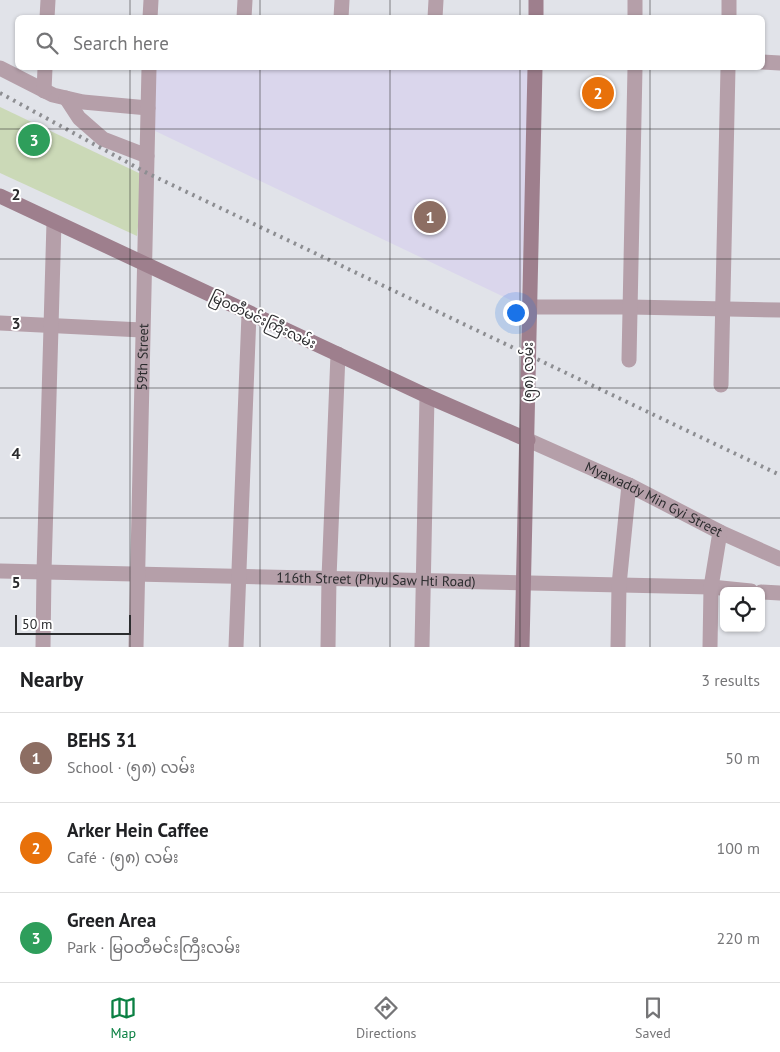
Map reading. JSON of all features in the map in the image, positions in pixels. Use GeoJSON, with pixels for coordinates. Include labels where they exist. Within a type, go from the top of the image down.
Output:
{"type":"FeatureCollection","features":[{"type":"Feature","properties":{"kind":"main road"},"geometry":{"type":"LineString","coordinates":[[536,0],[536,15]]}},
{"type":"Feature","properties":{"kind":"main road","name":"(၅၈) လမ်း"},"geometry":{"type":"LineString","coordinates":[[522,647],[528,440],[534,70]]}},
{"type":"Feature","properties":{"kind":"main road","name":"မြဝတီမင်းကြီးလမ်း"},"geometry":{"type":"LineString","coordinates":[[0,196],[146,263],[249,314],[528,440]]}},
{"type":"Feature","properties":{"kind":"street"},"geometry":{"type":"LineString","coordinates":[[47,15],[48,0]]}},
{"type":"Feature","properties":{"kind":"street"},"geometry":{"type":"LineString","coordinates":[[150,15],[151,0]]}},
{"type":"Feature","properties":{"kind":"street"},"geometry":{"type":"LineString","coordinates":[[244,0],[244,15]]}},
{"type":"Feature","properties":{"kind":"street"},"geometry":{"type":"LineString","coordinates":[[341,15],[342,0]]}},
{"type":"Feature","properties":{"kind":"street"},"geometry":{"type":"LineString","coordinates":[[435,15],[436,0]]}},
{"type":"Feature","properties":{"kind":"street"},"geometry":{"type":"LineString","coordinates":[[635,0],[635,15]]}},
{"type":"Feature","properties":{"kind":"street"},"geometry":{"type":"LineString","coordinates":[[729,0],[729,15]]}},
{"type":"Feature","properties":{"kind":"street"},"geometry":{"type":"LineString","coordinates":[[765,62],[780,63]]}},
{"type":"Feature","properties":{"kind":"street"},"geometry":{"type":"LineString","coordinates":[[0,68],[44,91],[66,98],[83,102],[148,108]]}},
{"type":"Feature","properties":{"kind":"street"},"geometry":{"type":"LineString","coordinates":[[44,91],[45,70]]}},
{"type":"Feature","properties":{"kind":"street","name":"59th Street"},"geometry":{"type":"LineString","coordinates":[[136,647],[149,70]]}},
{"type":"Feature","properties":{"kind":"street"},"geometry":{"type":"LineString","coordinates":[[629,360],[635,70]]}},
{"type":"Feature","properties":{"kind":"street"},"geometry":{"type":"LineString","coordinates":[[721,384],[728,70]]}},
{"type":"Feature","properties":{"kind":"street"},"geometry":{"type":"LineString","coordinates":[[66,98],[79,118],[103,139],[147,156]]}},
{"type":"Feature","properties":{"kind":"street"},"geometry":{"type":"LineString","coordinates":[[43,647],[54,222]]}},
{"type":"Feature","properties":{"kind":"street"},"geometry":{"type":"LineString","coordinates":[[529,307],[780,310]]}},
{"type":"Feature","properties":{"kind":"street"},"geometry":{"type":"LineString","coordinates":[[236,647],[249,314]]}},
{"type":"Feature","properties":{"kind":"street"},"geometry":{"type":"LineString","coordinates":[[0,323],[142,330]]}},
{"type":"Feature","properties":{"kind":"street"},"geometry":{"type":"LineString","coordinates":[[328,647],[338,354]]}},
{"type":"Feature","properties":{"kind":"street"},"geometry":{"type":"LineString","coordinates":[[422,647],[427,396]]}},
{"type":"Feature","properties":{"kind":"street","name":"Myawaddy Min Gyi Street"},"geometry":{"type":"LineString","coordinates":[[528,440],[629,486],[720,532],[780,559]]}},
{"type":"Feature","properties":{"kind":"street"},"geometry":{"type":"LineString","coordinates":[[618,647],[620,585],[629,486]]}},
{"type":"Feature","properties":{"kind":"street"},"geometry":{"type":"LineString","coordinates":[[710,647],[712,587],[720,532]]}},
{"type":"Feature","properties":{"kind":"street","name":"116th Street (Phyu Saw Hti Road)"},"geometry":{"type":"LineString","coordinates":[[0,571],[720,588]]}},
{"type":"Feature","properties":{"kind":"street"},"geometry":{"type":"LineString","coordinates":[[765,592],[780,593]]}},
{"type":"Feature","properties":{"kind":"shaded area"},"geometry":{"type":"Polygon","coordinates":[[[150,70],[530,70],[521,305],[151,129],[150,70]]]}},
{"type":"Feature","properties":{"kind":"green space"},"geometry":{"type":"Polygon","coordinates":[[[0,107],[143,175],[137,236],[0,173],[0,107]]]}},
{"type":"Feature","properties":{"kind":"railway"},"geometry":{"type":"LineString","coordinates":[[0,93],[147,173],[780,475]]}},
{"type":"Feature","properties":{"kind":"place","name":"Arker Hein Caffee"},"geometry":{"type":"Point","coordinates":[598,93]}},
{"type":"Feature","properties":{"kind":"place","name":"Green Area"},"geometry":{"type":"Point","coordinates":[34,140]}},
{"type":"Feature","properties":{"kind":"place","name":"BEHS 31"},"geometry":{"type":"Point","coordinates":[430,217]}}]}
